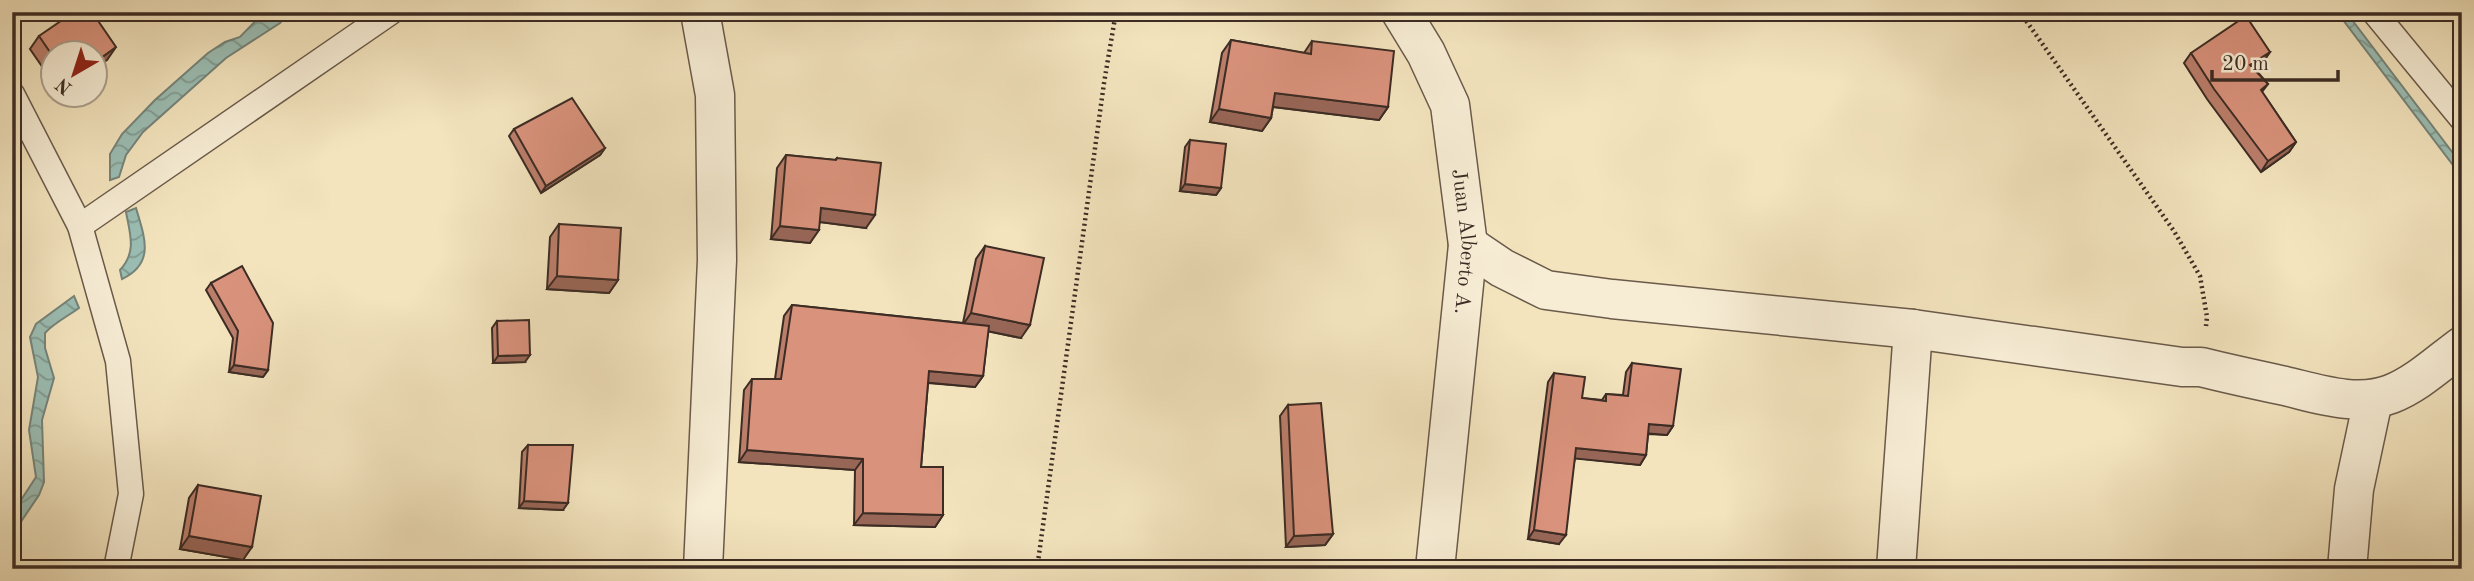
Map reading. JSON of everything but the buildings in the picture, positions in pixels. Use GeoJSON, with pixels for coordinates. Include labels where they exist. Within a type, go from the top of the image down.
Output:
{"type":"FeatureCollection","features":[{"type":"Feature","properties":{"kind":"street"},"geometry":{"type":"LineString","coordinates":[[700,12],[715,95],[718,260],[704,569]]}},
{"type":"Feature","properties":{"kind":"street","name":"Juan Alberto A."},"geometry":{"type":"LineString","coordinates":[[1401,12],[1426,53],[1450,105],[1468,245],[1435,569]]}},
{"type":"Feature","properties":{"kind":"street"},"geometry":{"type":"LineString","coordinates":[[1468,245],[1502,268],[1546,290],[1913,329],[2182,367],[2201,367],[2324,396],[2373,400],[2392,394],[2410,385],[2462,346]]}},
{"type":"Feature","properties":{"kind":"street"},"geometry":{"type":"LineString","coordinates":[[1896,569],[1913,329]]}},
{"type":"Feature","properties":{"kind":"street"},"geometry":{"type":"LineString","coordinates":[[2347,569],[2354,489],[2373,400]]}},
{"type":"Feature","properties":{"kind":"lane"},"geometry":{"type":"LineString","coordinates":[[80,226],[391,12]]}},
{"type":"Feature","properties":{"kind":"lane"},"geometry":{"type":"LineString","coordinates":[[2374,12],[2462,119]]}},
{"type":"Feature","properties":{"kind":"lane"},"geometry":{"type":"LineString","coordinates":[[12,94],[80,226],[118,361],[131,494],[116,569]]}},
{"type":"Feature","properties":{"kind":"path"},"geometry":{"type":"LineString","coordinates":[[1037,569],[1116,12]]}},
{"type":"Feature","properties":{"kind":"path"},"geometry":{"type":"LineString","coordinates":[[2020,12],[2174,231],[2200,276],[2207,317],[2201,367]]}},
{"type":"Feature","properties":{"kind":"water"},"geometry":{"type":"Polygon","coordinates":[[[264,12],[289,12],[280,23],[226,58],[143,132],[126,155],[119,177],[110,180],[110,154],[122,134],[155,100],[208,53],[225,42],[240,37],[264,12]]]}},
{"type":"Feature","properties":{"kind":"water"},"geometry":{"type":"Polygon","coordinates":[[[2337,12],[2346,12],[2462,165],[2462,177],[2337,12]]]}},
{"type":"Feature","properties":{"kind":"water"},"geometry":{"type":"Polygon","coordinates":[[[136,208],[145,248],[140,265],[122,279],[120,270],[129,256],[131,242],[126,212],[136,208]]]}},
{"type":"Feature","properties":{"kind":"water"},"geometry":{"type":"Polygon","coordinates":[[[74,296],[79,308],[45,333],[45,348],[54,378],[42,420],[44,482],[39,495],[12,535],[12,514],[36,477],[29,430],[38,377],[30,337],[36,324],[74,296]]]}}]}
